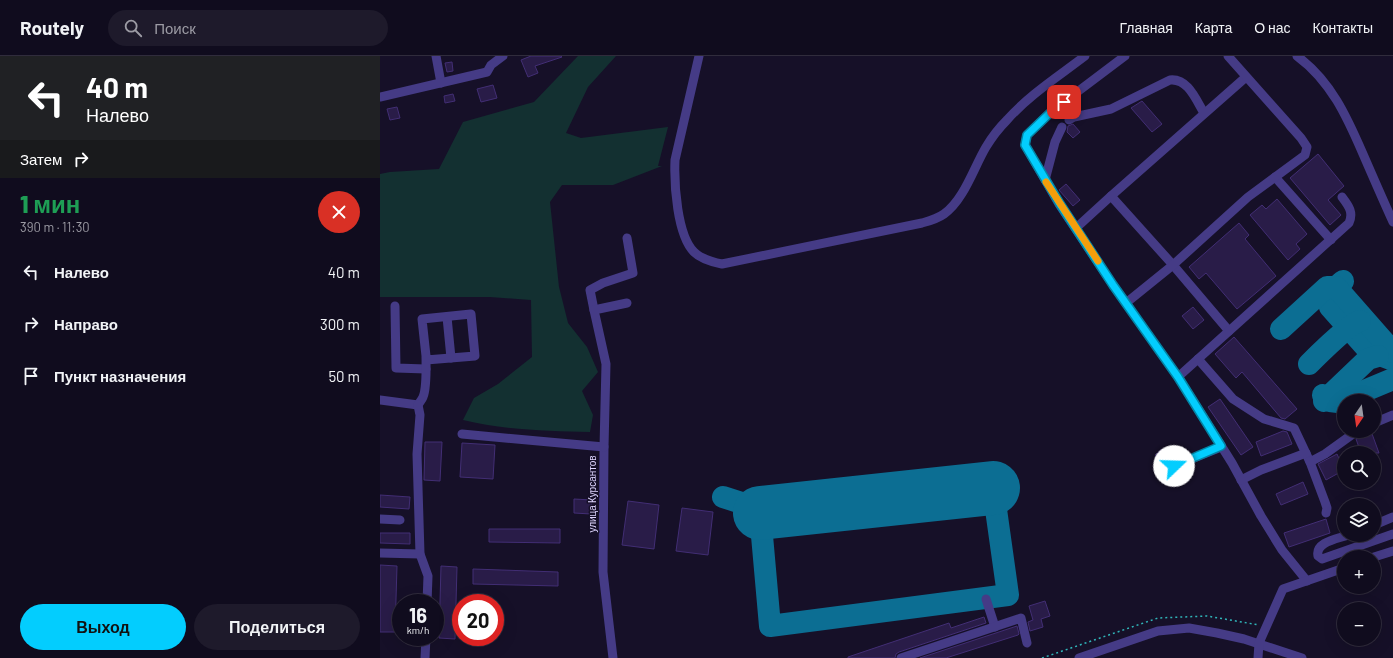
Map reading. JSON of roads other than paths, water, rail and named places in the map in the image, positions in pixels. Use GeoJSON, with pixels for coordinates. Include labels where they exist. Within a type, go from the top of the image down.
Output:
{"type":"FeatureCollection","features":[{"type":"Feature","properties":{"kind":"street"},"geometry":{"type":"LineString","coordinates":[[436,56],[441,83]]}},
{"type":"Feature","properties":{"kind":"street"},"geometry":{"type":"LineString","coordinates":[[380,97],[487,72],[490,60],[503,56]]}},
{"type":"Feature","properties":{"kind":"street"},"geometry":{"type":"LineString","coordinates":[[699,56],[675,160],[674,173],[678,208],[683,234],[687,242],[694,252],[704,259],[722,264],[922,223],[935,219],[944,214],[951,208],[961,194],[994,134],[1008,118],[1029,99],[1085,56]]}},
{"type":"Feature","properties":{"kind":"street"},"geometry":{"type":"LineString","coordinates":[[1125,56],[1052,111],[1027,135],[1025,145],[1045,180],[1076,228],[1178,377],[1221,446],[1260,516],[1307,581]]}},
{"type":"Feature","properties":{"kind":"street"},"geometry":{"type":"LineString","coordinates":[[1126,303],[1173,265],[1248,197],[1305,155],[1307,147],[1301,138],[1228,56]]}},
{"type":"Feature","properties":{"kind":"street"},"geometry":{"type":"LineString","coordinates":[[1303,58],[1324,81],[1340,104],[1393,222]]}},
{"type":"Feature","properties":{"kind":"street"},"geometry":{"type":"LineString","coordinates":[[1076,228],[1204,112],[1246,77]]}},
{"type":"Feature","properties":{"kind":"street"},"geometry":{"type":"LineString","coordinates":[[1069,120],[1074,117],[1111,109],[1170,80],[1178,80],[1187,87],[1204,112]]}},
{"type":"Feature","properties":{"kind":"street"},"geometry":{"type":"LineString","coordinates":[[1045,180],[1062,127]]}},
{"type":"Feature","properties":{"kind":"street"},"geometry":{"type":"LineString","coordinates":[[1275,177],[1331,240]]}},
{"type":"Feature","properties":{"kind":"street"},"geometry":{"type":"LineString","coordinates":[[1111,196],[1229,330]]}},
{"type":"Feature","properties":{"kind":"street"},"geometry":{"type":"LineString","coordinates":[[1178,377],[1349,223],[1351,219],[1350,208],[1342,197]]}},
{"type":"Feature","properties":{"kind":"street"},"geometry":{"type":"LineString","coordinates":[[604,447],[606,364],[590,290],[602,283],[633,273],[627,238]]}},
{"type":"Feature","properties":{"kind":"street"},"geometry":{"type":"LineString","coordinates":[[594,310],[627,303]]}},
{"type":"Feature","properties":{"kind":"street"},"geometry":{"type":"LineString","coordinates":[[395,306],[396,368],[426,364],[451,358],[474,356],[471,314],[422,319],[426,364],[423,397],[418,405],[420,415],[417,454],[420,554],[428,576],[427,594]]}},
{"type":"Feature","properties":{"kind":"street"},"geometry":{"type":"LineString","coordinates":[[446,316],[451,358]]}},
{"type":"Feature","properties":{"kind":"street"},"geometry":{"type":"LineString","coordinates":[[1198,359],[1233,399],[1264,419],[1294,428],[1310,462],[1327,508],[1326,513]]}},
{"type":"Feature","properties":{"kind":"street"},"geometry":{"type":"LineString","coordinates":[[380,400],[418,405]]}},
{"type":"Feature","properties":{"kind":"street"},"geometry":{"type":"LineString","coordinates":[[1381,420],[1393,415]]}},
{"type":"Feature","properties":{"kind":"street","name":"улица Курсантов"},"geometry":{"type":"LineString","coordinates":[[462,434],[604,447],[603,572],[613,658]]}},
{"type":"Feature","properties":{"kind":"street"},"geometry":{"type":"LineString","coordinates":[[1310,462],[1325,454],[1347,438]]}},
{"type":"Feature","properties":{"kind":"street"},"geometry":{"type":"LineString","coordinates":[[1174,466],[1221,446]]}},
{"type":"Feature","properties":{"kind":"street"},"geometry":{"type":"LineString","coordinates":[[1241,480],[1261,470],[1306,453]]}},
{"type":"Feature","properties":{"kind":"street"},"geometry":{"type":"LineString","coordinates":[[1381,522],[1393,517]]}},
{"type":"Feature","properties":{"kind":"street"},"geometry":{"type":"LineString","coordinates":[[380,519],[400,520]]}},
{"type":"Feature","properties":{"kind":"street"},"geometry":{"type":"LineString","coordinates":[[1381,538],[1393,534]]}},
{"type":"Feature","properties":{"kind":"street"},"geometry":{"type":"LineString","coordinates":[[1337,539],[1321,545],[1318,549],[1318,556],[1322,559],[1370,542]]}},
{"type":"Feature","properties":{"kind":"street"},"geometry":{"type":"LineString","coordinates":[[1381,555],[1393,551]]}},
{"type":"Feature","properties":{"kind":"street"},"geometry":{"type":"LineString","coordinates":[[380,554],[420,554]]}},
{"type":"Feature","properties":{"kind":"street"},"geometry":{"type":"LineString","coordinates":[[1258,658],[1259,643],[1283,589],[1337,570]]}},
{"type":"Feature","properties":{"kind":"street"},"geometry":{"type":"LineString","coordinates":[[986,599],[995,627]]}},
{"type":"Feature","properties":{"kind":"street"},"geometry":{"type":"LineString","coordinates":[[901,658],[1021,618],[1027,642]]}},
{"type":"Feature","properties":{"kind":"street"},"geometry":{"type":"LineString","coordinates":[[1079,658],[1158,631],[1189,628],[1259,643],[1302,658]]}},
{"type":"Feature","properties":{"kind":"street"},"geometry":{"type":"LineString","coordinates":[[425,658],[426,646]]}}]}
